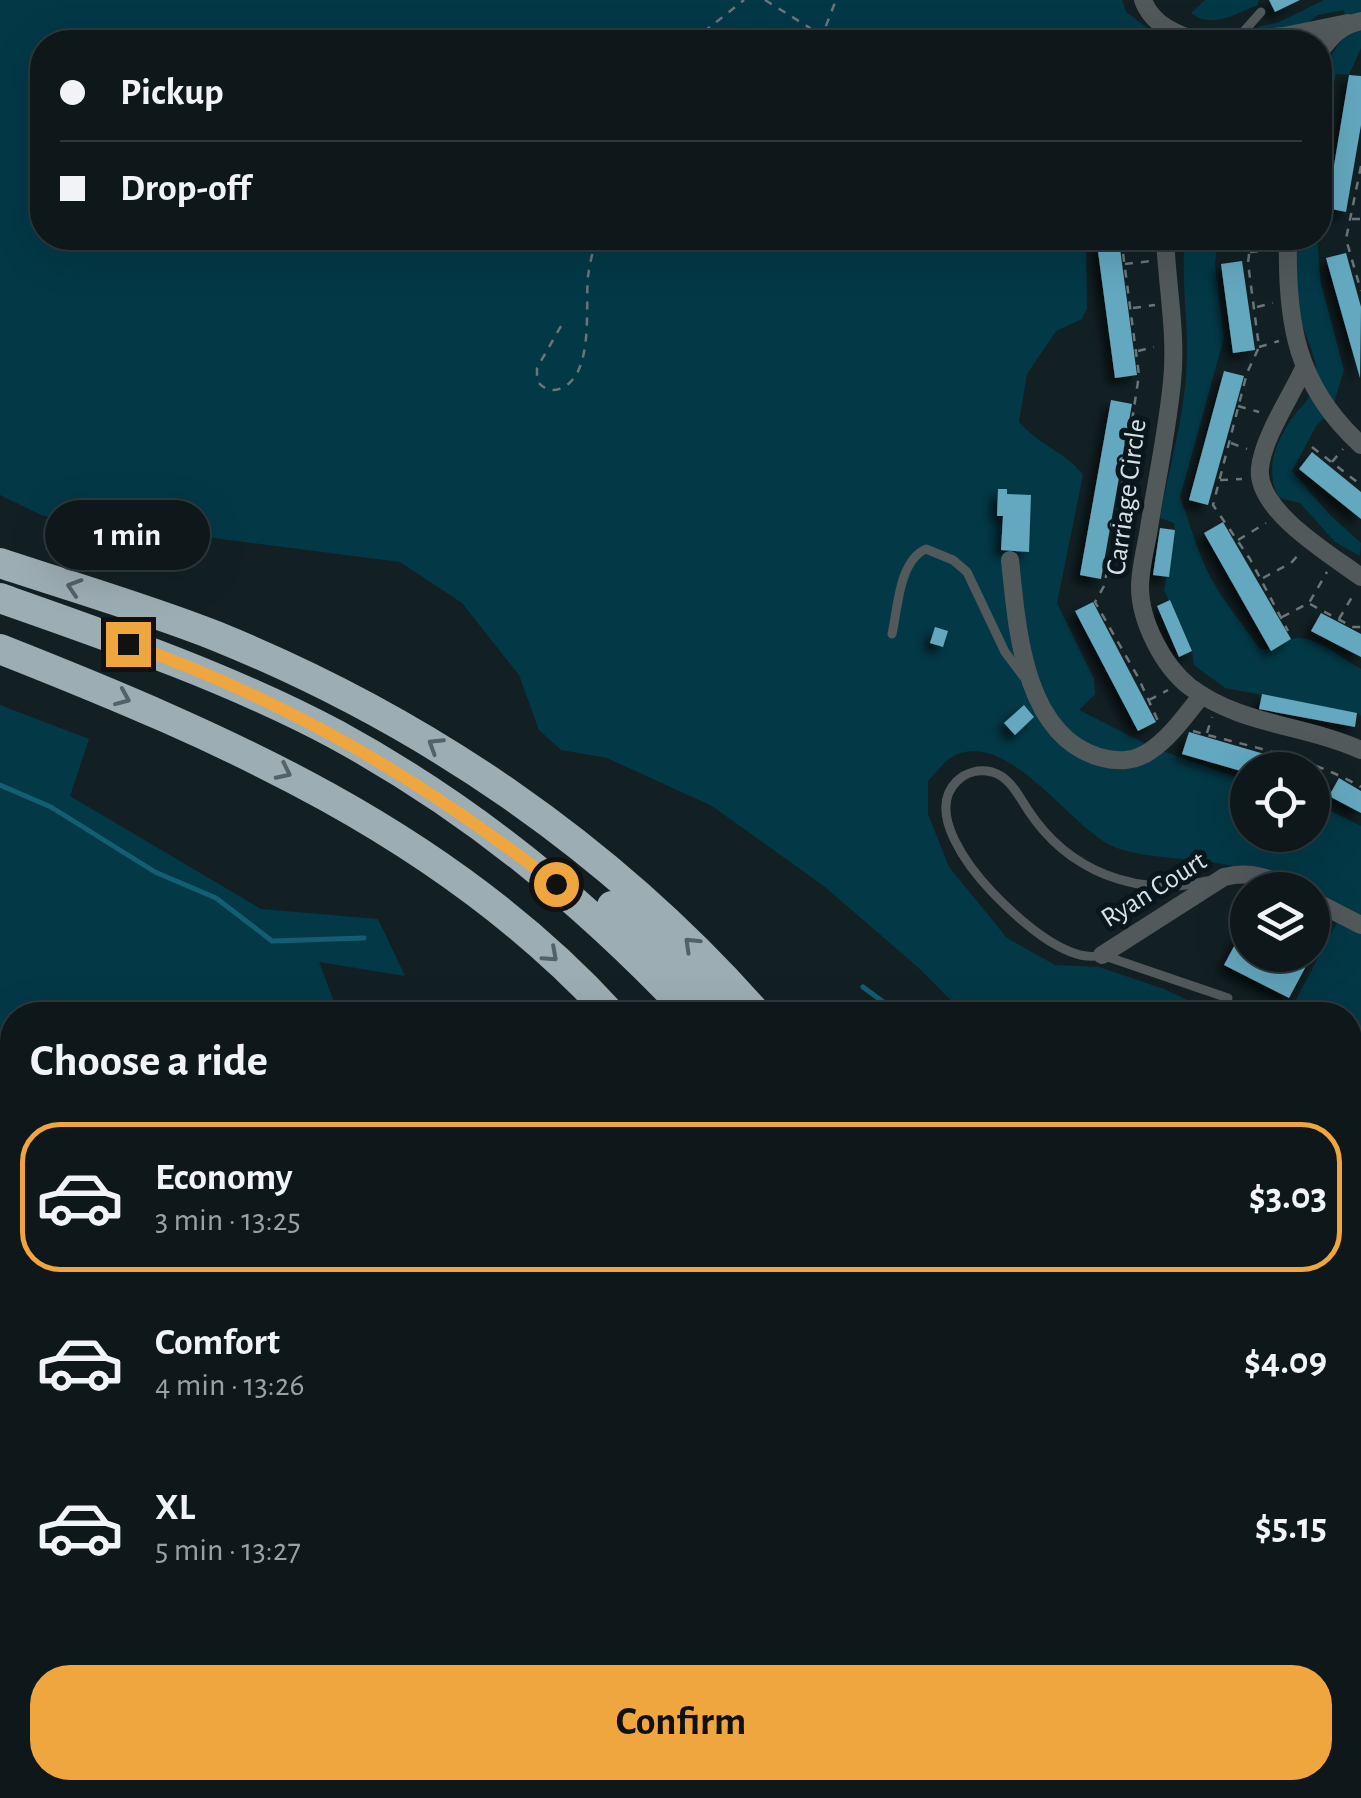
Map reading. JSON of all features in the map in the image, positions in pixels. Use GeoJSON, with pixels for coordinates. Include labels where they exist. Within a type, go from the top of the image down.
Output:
{"type":"FeatureCollection","features":[{"type":"Feature","properties":{"kind":"highway"},"geometry":{"type":"LineString","coordinates":[[0,563],[213,635],[324,684],[419,735],[510,794],[592,856],[663,916],[746,1002]]}},
{"type":"Feature","properties":{"kind":"highway"},"geometry":{"type":"LineString","coordinates":[[0,598],[160,655],[445,784],[506,823],[622,914],[712,1002]]}},
{"type":"Feature","properties":{"kind":"highway"},"geometry":{"type":"LineString","coordinates":[[0,649],[213,736],[309,784],[380,826],[496,908],[556,958],[599,1002]]}},
{"type":"Feature","properties":{"kind":"highway"},"geometry":{"type":"LineString","coordinates":[[336,735],[447,802],[505,843],[593,914],[679,1002]]}},
{"type":"Feature","properties":{"kind":"street"},"geometry":{"type":"LineString","coordinates":[[1143,0],[1148,12],[1173,30]]}},
{"type":"Feature","properties":{"kind":"street"},"geometry":{"type":"LineString","coordinates":[[1314,30],[1354,22]]}},
{"type":"Feature","properties":{"kind":"street"},"geometry":{"type":"LineString","coordinates":[[1332,35],[1354,22]]}},
{"type":"Feature","properties":{"kind":"street","name":"Carriage Circle"},"geometry":{"type":"LineString","coordinates":[[1166,250],[1174,341],[1172,384],[1140,586],[1148,623],[1177,676],[1202,695],[1249,718],[1332,737],[1361,750]]}},
{"type":"Feature","properties":{"kind":"street"},"geometry":{"type":"LineString","coordinates":[[1288,250],[1290,300],[1304,370],[1314,391],[1361,445]]}},
{"type":"Feature","properties":{"kind":"street"},"geometry":{"type":"LineString","coordinates":[[1304,370],[1266,446],[1259,477],[1261,486],[1279,514],[1361,580]]}},
{"type":"Feature","properties":{"kind":"street"},"geometry":{"type":"LineString","coordinates":[[1010,560],[1024,671],[1046,713],[1079,748],[1124,761],[1152,750],[1202,695]]}},
{"type":"Feature","properties":{"kind":"street","name":"Ryan Court"},"geometry":{"type":"LineString","coordinates":[[1102,955],[1230,875]]}},
{"type":"Feature","properties":{"kind":"street"},"geometry":{"type":"LineString","coordinates":[[1330,909],[1361,925]]}},
{"type":"Feature","properties":{"kind":"lane"},"geometry":{"type":"LineString","coordinates":[[1245,30],[1262,12]]}},
{"type":"Feature","properties":{"kind":"lane"},"geometry":{"type":"LineString","coordinates":[[892,634],[905,572],[912,558],[926,549],[935,551],[967,572],[1005,652],[1036,694]]}},
{"type":"Feature","properties":{"kind":"lane"},"geometry":{"type":"LineString","coordinates":[[1224,877],[1186,886],[1145,886],[1094,871],[1045,832],[1009,782],[996,773],[980,770],[963,775],[952,785],[945,800],[952,834],[982,881],[1011,912],[1062,948],[1089,958],[1102,955],[1228,998]]}},
{"type":"Feature","properties":{"kind":"path"},"geometry":{"type":"LineString","coordinates":[[706,30],[744,0]]}},
{"type":"Feature","properties":{"kind":"path"},"geometry":{"type":"LineString","coordinates":[[765,0],[811,30]]}},
{"type":"Feature","properties":{"kind":"path"},"geometry":{"type":"LineString","coordinates":[[824,30],[836,0]]}},
{"type":"Feature","properties":{"kind":"path"},"geometry":{"type":"LineString","coordinates":[[1361,166],[1346,240],[1361,291]]}},
{"type":"Feature","properties":{"kind":"path"},"geometry":{"type":"LineString","coordinates":[[1355,190],[1361,192]]}},
{"type":"Feature","properties":{"kind":"path"},"geometry":{"type":"LineString","coordinates":[[1350,219],[1361,219]]}},
{"type":"Feature","properties":{"kind":"path"},"geometry":{"type":"LineString","coordinates":[[561,326],[537,368],[537,381],[553,391],[568,385],[578,372],[588,333],[588,275],[593,250]]}},
{"type":"Feature","properties":{"kind":"path"},"geometry":{"type":"LineString","coordinates":[[1122,250],[1139,375],[1111,561],[1096,602],[1158,721]]}},
{"type":"Feature","properties":{"kind":"path"},"geometry":{"type":"LineString","coordinates":[[1260,250],[1250,252],[1248,263],[1259,347],[1238,406],[1213,505],[1261,579],[1288,631]]}},
{"type":"Feature","properties":{"kind":"path"},"geometry":{"type":"LineString","coordinates":[[1124,264],[1137,262]]}},
{"type":"Feature","properties":{"kind":"path"},"geometry":{"type":"LineString","coordinates":[[1254,308],[1290,300]]}},
{"type":"Feature","properties":{"kind":"path"},"geometry":{"type":"LineString","coordinates":[[1132,308],[1143,306]]}},
{"type":"Feature","properties":{"kind":"path"},"geometry":{"type":"LineString","coordinates":[[1259,347],[1295,336]]}},
{"type":"Feature","properties":{"kind":"path"},"geometry":{"type":"LineString","coordinates":[[1136,351],[1148,348]]}},
{"type":"Feature","properties":{"kind":"path"},"geometry":{"type":"LineString","coordinates":[[1238,406],[1249,409]]}},
{"type":"Feature","properties":{"kind":"path"},"geometry":{"type":"LineString","coordinates":[[1130,428],[1136,430]]}},
{"type":"Feature","properties":{"kind":"path"},"geometry":{"type":"LineString","coordinates":[[1312,447],[1361,485]]}},
{"type":"Feature","properties":{"kind":"path"},"geometry":{"type":"LineString","coordinates":[[1219,480],[1259,477]]}},
{"type":"Feature","properties":{"kind":"path"},"geometry":{"type":"LineString","coordinates":[[1236,541],[1279,514]]}},
{"type":"Feature","properties":{"kind":"path"},"geometry":{"type":"LineString","coordinates":[[1261,579],[1296,559],[1312,539]]}},
{"type":"Feature","properties":{"kind":"path"},"geometry":{"type":"LineString","coordinates":[[1339,619],[1361,580]]}},
{"type":"Feature","properties":{"kind":"path"},"geometry":{"type":"LineString","coordinates":[[1280,618],[1309,603],[1317,586]]}},
{"type":"Feature","properties":{"kind":"path"},"geometry":{"type":"LineString","coordinates":[[1309,603],[1361,627]]}},
{"type":"Feature","properties":{"kind":"path"},"geometry":{"type":"LineString","coordinates":[[1129,660],[1134,656]]}},
{"type":"Feature","properties":{"kind":"path"},"geometry":{"type":"LineString","coordinates":[[1148,701],[1160,694]]}},
{"type":"Feature","properties":{"kind":"path"},"geometry":{"type":"LineString","coordinates":[[1187,729],[1273,751],[1361,786]]}},
{"type":"Feature","properties":{"kind":"shaded area"},"geometry":{"type":"Polygon","coordinates":[[[0,0],[1122,0],[1126,12],[1150,30],[30,30],[30,250],[1086,250],[1087,308],[1082,319],[1056,331],[1027,374],[1019,422],[1083,475],[1057,603],[1094,679],[1095,694],[1079,710],[1154,748],[1230,775],[1230,852],[1330,852],[1330,810],[1361,826],[1361,1002],[1295,1002],[1311,972],[1330,972],[1330,936],[1341,915],[1330,909],[1330,872],[1249,872],[1122,850],[1093,834],[1013,765],[991,754],[970,751],[950,758],[928,781],[928,814],[949,867],[1007,938],[1055,965],[1099,967],[1192,1002],[952,1002],[825,887],[712,806],[607,758],[561,750],[539,730],[519,675],[462,603],[400,562],[43,516],[0,495],[0,0]],[[998,489],[997,515],[1003,516],[1001,550],[1028,551],[1007,494],[998,489]]]}},
{"type":"Feature","properties":{"kind":"shaded area"},"geometry":{"type":"Polygon","coordinates":[[[1205,0],[1259,0],[1258,5],[1233,16],[1207,20],[1191,13],[1205,0]]]}},
{"type":"Feature","properties":{"kind":"shaded area"},"geometry":{"type":"Polygon","coordinates":[[[1324,0],[1361,0],[1361,48],[1349,75],[1336,74],[1332,93],[1332,54],[1347,34],[1344,10],[1318,15],[1297,30],[1255,30],[1324,0]]]}},
{"type":"Feature","properties":{"kind":"shaded area"},"geometry":{"type":"Polygon","coordinates":[[[1185,250],[1217,250],[1224,338],[1180,497],[1196,543],[1218,591],[1260,649],[1300,638],[1327,648],[1361,669],[1361,716],[1225,688],[1194,665],[1192,651],[1164,590],[1175,530],[1174,523],[1160,518],[1187,369],[1185,250]]]}},
{"type":"Feature","properties":{"kind":"shaded area"},"geometry":{"type":"Polygon","coordinates":[[[1296,250],[1318,250],[1321,283],[1344,370],[1331,412],[1316,426],[1292,471],[1329,514],[1361,543],[1360,556],[1335,542],[1300,503],[1279,498],[1274,487],[1272,465],[1278,443],[1311,395],[1316,378],[1314,358],[1299,317],[1296,250]]]}},
{"type":"Feature","properties":{"kind":"shaded area"},"geometry":{"type":"Polygon","coordinates":[[[0,705],[89,739],[70,796],[261,909],[378,919],[405,976],[319,962],[334,1002],[0,1002],[0,705]]]}},
{"type":"Feature","properties":{"kind":"building"},"geometry":{"type":"Polygon","coordinates":[[[1269,0],[1300,0],[1275,12],[1269,0]]]}},
{"type":"Feature","properties":{"kind":"building"},"geometry":{"type":"Polygon","coordinates":[[[1349,75],[1361,76],[1361,125],[1346,212],[1332,209],[1332,178],[1349,75]]]}},
{"type":"Feature","properties":{"kind":"building"},"geometry":{"type":"Polygon","coordinates":[[[1098,250],[1120,250],[1137,375],[1115,378],[1098,250]]]}},
{"type":"Feature","properties":{"kind":"building"},"geometry":{"type":"Polygon","coordinates":[[[1346,253],[1361,307],[1360,378],[1326,258],[1346,253]]]}},
{"type":"Feature","properties":{"kind":"building"},"geometry":{"type":"Polygon","coordinates":[[[1242,261],[1255,350],[1233,353],[1221,264],[1242,261]]]}},
{"type":"Feature","properties":{"kind":"building"},"geometry":{"type":"Polygon","coordinates":[[[1224,371],[1244,376],[1208,505],[1189,500],[1224,371]]]}},
{"type":"Feature","properties":{"kind":"building"},"geometry":{"type":"Polygon","coordinates":[[[1111,400],[1132,404],[1101,579],[1080,575],[1111,400]]]}},
{"type":"Feature","properties":{"kind":"building"},"geometry":{"type":"Polygon","coordinates":[[[1312,452],[1361,492],[1361,519],[1299,469],[1312,452]]]}},
{"type":"Feature","properties":{"kind":"building"},"geometry":{"type":"Polygon","coordinates":[[[998,489],[1007,489],[1007,494],[1031,495],[1029,552],[1001,550],[1003,516],[997,516],[998,489]]]}},
{"type":"Feature","properties":{"kind":"building"},"geometry":{"type":"Polygon","coordinates":[[[1223,522],[1291,639],[1271,651],[1204,533],[1223,522]]]}},
{"type":"Feature","properties":{"kind":"building"},"geometry":{"type":"Polygon","coordinates":[[[1160,528],[1175,530],[1169,577],[1153,575],[1160,528]]]}},
{"type":"Feature","properties":{"kind":"building"},"geometry":{"type":"Polygon","coordinates":[[[1170,600],[1192,651],[1179,657],[1157,606],[1170,600]]]}},
{"type":"Feature","properties":{"kind":"building"},"geometry":{"type":"Polygon","coordinates":[[[1093,602],[1156,722],[1138,731],[1075,611],[1093,602]]]}},
{"type":"Feature","properties":{"kind":"building"},"geometry":{"type":"Polygon","coordinates":[[[1321,613],[1361,634],[1361,657],[1311,631],[1321,613]]]}},
{"type":"Feature","properties":{"kind":"building"},"geometry":{"type":"Polygon","coordinates":[[[935,627],[948,631],[943,647],[930,643],[935,627]]]}},
{"type":"Feature","properties":{"kind":"building"},"geometry":{"type":"Polygon","coordinates":[[[1262,694],[1357,713],[1355,727],[1259,709],[1262,694]]]}},
{"type":"Feature","properties":{"kind":"building"},"geometry":{"type":"Polygon","coordinates":[[[1024,705],[1034,717],[1015,735],[1004,723],[1024,705]]]}},
{"type":"Feature","properties":{"kind":"building"},"geometry":{"type":"Polygon","coordinates":[[[1189,732],[1258,752],[1230,752],[1230,768],[1182,754],[1189,732]]]}},
{"type":"Feature","properties":{"kind":"building"},"geometry":{"type":"Polygon","coordinates":[[[1339,778],[1361,791],[1361,813],[1330,797],[1339,778]]]}},
{"type":"Feature","properties":{"kind":"building"},"geometry":{"type":"Polygon","coordinates":[[[1238,972],[1303,972],[1289,998],[1238,972]]]}},
{"type":"Feature","properties":{"kind":"waterway"},"geometry":{"type":"LineString","coordinates":[[0,785],[51,807],[155,872],[216,898],[272,941],[364,938]]}},
{"type":"Feature","properties":{"kind":"waterway"},"geometry":{"type":"LineString","coordinates":[[863,987],[883,1002]]}},
{"type":"Feature","properties":{"kind":"route"},"geometry":{"type":"LineString","coordinates":[[128,644],[336,735],[447,802],[556,884]]}}]}
